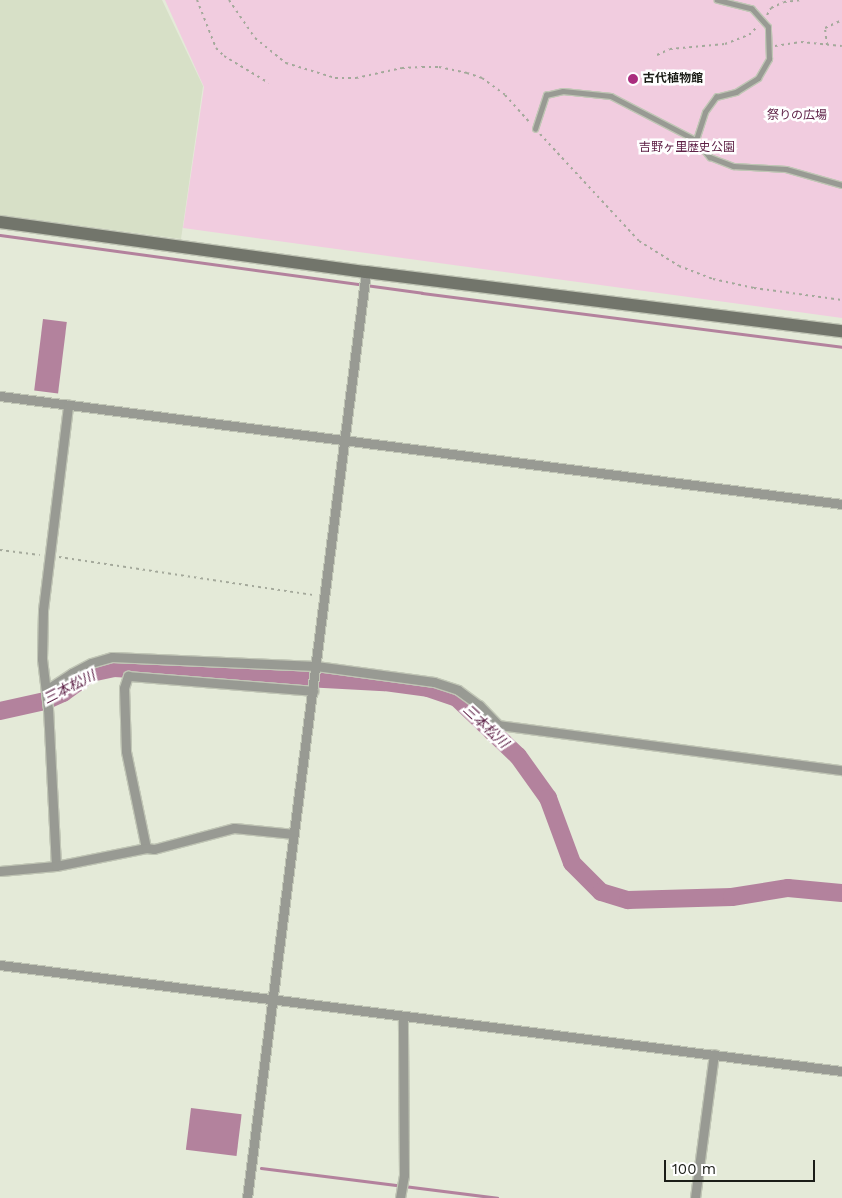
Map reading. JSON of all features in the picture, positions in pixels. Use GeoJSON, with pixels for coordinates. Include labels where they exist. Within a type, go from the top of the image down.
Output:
{"type":"FeatureCollection","features":[{"type":"Feature","properties":{"kind":"street"},"geometry":{"type":"LineString","coordinates":[[0,222],[366,272],[842,331]]}},
{"type":"Feature","properties":{"kind":"street"},"geometry":{"type":"LineString","coordinates":[[247,1198],[324,597],[346,441],[366,272]]}},
{"type":"Feature","properties":{"kind":"street"},"geometry":{"type":"LineString","coordinates":[[0,396],[842,504]]}},
{"type":"Feature","properties":{"kind":"street"},"geometry":{"type":"LineString","coordinates":[[56,866],[48,709],[42,660],[43,610],[68,405]]}},
{"type":"Feature","properties":{"kind":"street"},"geometry":{"type":"LineString","coordinates":[[46,690],[91,663],[112,657],[316,666],[434,682],[458,690],[479,705],[498,725],[842,770]]}},
{"type":"Feature","properties":{"kind":"street"},"geometry":{"type":"LineString","coordinates":[[146,848],[126,751],[124,688],[128,676],[313,692]]}},
{"type":"Feature","properties":{"kind":"street"},"geometry":{"type":"LineString","coordinates":[[0,871],[56,866],[146,848],[154,849],[234,828],[294,834]]}},
{"type":"Feature","properties":{"kind":"street"},"geometry":{"type":"LineString","coordinates":[[0,965],[274,998],[404,1018],[714,1054],[842,1072]]}},
{"type":"Feature","properties":{"kind":"street"},"geometry":{"type":"LineString","coordinates":[[400,1198],[404,1175],[404,1018]]}},
{"type":"Feature","properties":{"kind":"street"},"geometry":{"type":"LineString","coordinates":[[695,1198],[714,1054]]}},
{"type":"Feature","properties":{"kind":"lane"},"geometry":{"type":"LineString","coordinates":[[696,140],[705,112],[716,97],[736,92],[758,78],[769,59],[768,27],[752,9],[717,0]]}},
{"type":"Feature","properties":{"kind":"lane"},"geometry":{"type":"LineString","coordinates":[[535,129],[546,95],[563,91],[612,96],[696,140],[710,158],[733,166],[786,169],[842,185]]}},
{"type":"Feature","properties":{"kind":"path"},"geometry":{"type":"LineString","coordinates":[[197,0],[216,48],[224,56],[248,68],[269,83]]}},
{"type":"Feature","properties":{"kind":"path"},"geometry":{"type":"LineString","coordinates":[[228,0],[255,38],[286,62],[335,78],[356,78],[402,68],[422,67],[439,67],[482,78],[505,95],[639,241],[679,266],[712,278],[754,288],[842,300]]}},
{"type":"Feature","properties":{"kind":"path"},"geometry":{"type":"LineString","coordinates":[[657,55],[670,49],[725,44],[749,35],[763,22],[771,8],[784,2],[802,0]]}},
{"type":"Feature","properties":{"kind":"path"},"geometry":{"type":"LineString","coordinates":[[827,44],[825,28],[842,20]]}},
{"type":"Feature","properties":{"kind":"path"},"geometry":{"type":"LineString","coordinates":[[768,47],[801,42],[842,46]]}},
{"type":"Feature","properties":{"kind":"path"},"geometry":{"type":"LineString","coordinates":[[0,550],[324,597]]}},
{"type":"Feature","properties":{"kind":"shaded area"},"geometry":{"type":"Polygon","coordinates":[[[0,0],[162,0],[203,86],[181,239],[0,215],[0,0]]]}},
{"type":"Feature","properties":{"kind":"shaded area"},"geometry":{"type":"Polygon","coordinates":[[[43,319],[67,322],[58,393],[34,390],[43,319]]]}},
{"type":"Feature","properties":{"kind":"shaded area"},"geometry":{"type":"Polygon","coordinates":[[[191,1108],[242,1114],[237,1156],[186,1150],[191,1108]]]}},
{"type":"Feature","properties":{"kind":"green space","name":"吉野ヶ里歴史公園"},"geometry":{"type":"Polygon","coordinates":[[[165,0],[842,0],[842,318],[183,228],[204,87],[165,0]]]}},
{"type":"Feature","properties":{"kind":"waterway"},"geometry":{"type":"LineString","coordinates":[[0,235],[422,293],[842,347]]}},
{"type":"Feature","properties":{"kind":"waterway","name":"三本松川"},"geometry":{"type":"LineString","coordinates":[[0,711],[45,701],[63,693],[91,673],[114,668],[385,682],[428,688],[457,698],[518,756],[548,798],[572,863],[601,892],[628,900],[732,897],[788,888],[842,893]]}},
{"type":"Feature","properties":{"kind":"waterway"},"geometry":{"type":"LineString","coordinates":[[261,1168],[497,1198]]}},
{"type":"Feature","properties":{"kind":"place","name":"古代植物館"},"geometry":{"type":"Point","coordinates":[633,79]}},
{"type":"Feature","properties":{"kind":"park label","name":"祭りの広場"},"geometry":{"type":"Point","coordinates":[797,116]}}]}
